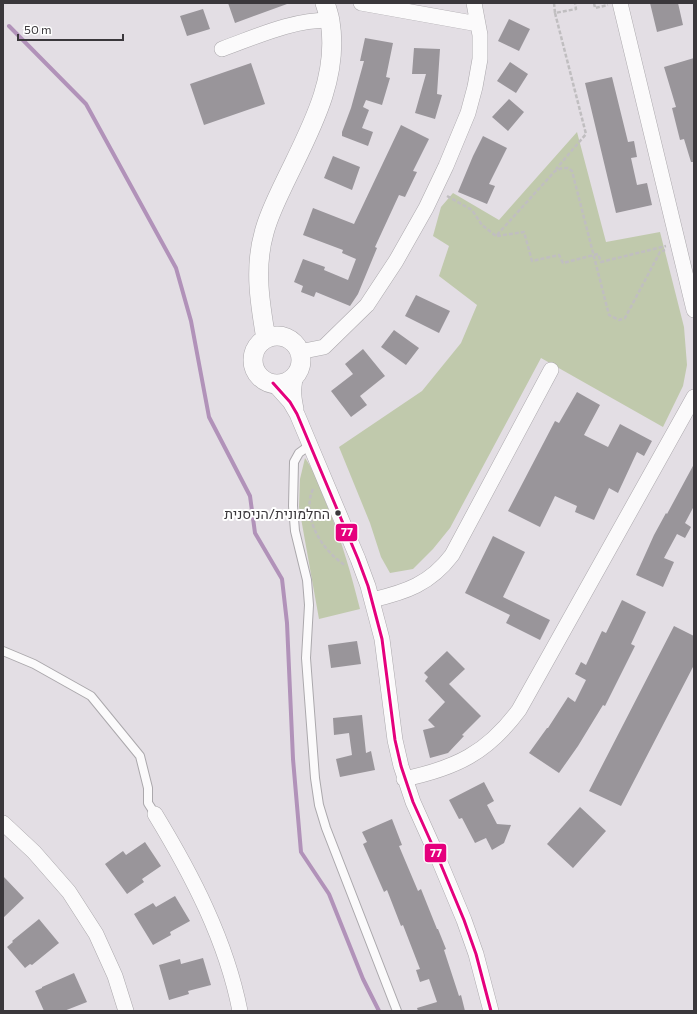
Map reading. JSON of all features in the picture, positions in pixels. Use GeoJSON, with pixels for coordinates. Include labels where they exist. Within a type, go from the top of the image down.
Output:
{"type":"FeatureCollection","features":[{"type":"Feature","properties":{"kind":"street"},"geometry":{"type":"LineString","coordinates":[[361,3],[478,24]]}},
{"type":"Feature","properties":{"kind":"street"},"geometry":{"type":"LineString","coordinates":[[297,414],[293,389],[299,362],[294,343],[284,337],[273,336],[266,339],[256,349],[253,356],[253,364],[260,376],[266,381],[273,383],[288,381],[294,376],[299,362],[324,347],[366,305],[396,261],[426,208],[468,113],[480,59],[480,34],[474,3]]}},
{"type":"Feature","properties":{"kind":"street"},"geometry":{"type":"LineString","coordinates":[[620,3],[694,310]]}},
{"type":"Feature","properties":{"kind":"street"},"geometry":{"type":"LineString","coordinates":[[222,49],[283,26],[308,21],[327,12],[331,42],[330,64],[324,97],[271,212],[261,246],[259,290],[266,339]]}},
{"type":"Feature","properties":{"kind":"street"},"geometry":{"type":"LineString","coordinates":[[372,600],[403,592],[420,585],[434,575],[452,555],[551,370]]}},
{"type":"Feature","properties":{"kind":"street"},"geometry":{"type":"LineString","coordinates":[[273,383],[290,402],[297,414],[372,600],[382,639],[397,748],[404,779],[464,920],[476,954],[491,1011]]}},
{"type":"Feature","properties":{"kind":"street"},"geometry":{"type":"LineString","coordinates":[[404,779],[444,769],[468,758],[490,742],[510,722],[519,710],[694,397]]}},
{"type":"Feature","properties":{"kind":"street"},"geometry":{"type":"LineString","coordinates":[[155,814],[182,858],[205,904],[224,952],[240,1011]]}},
{"type":"Feature","properties":{"kind":"street"},"geometry":{"type":"LineString","coordinates":[[3,823],[34,852],[69,892],[96,934],[115,976],[126,1011]]}},
{"type":"Feature","properties":{"kind":"lane"},"geometry":{"type":"LineString","coordinates":[[310,445],[299,453],[294,462],[293,506],[295,531],[307,580],[309,605],[306,658],[314,778],[319,805],[326,828],[397,1011]]}},
{"type":"Feature","properties":{"kind":"lane"},"geometry":{"type":"LineString","coordinates":[[3,651],[34,664],[91,696],[140,756],[148,788],[148,802],[155,814]]}},
{"type":"Feature","properties":{"kind":"path"},"geometry":{"type":"LineString","coordinates":[[496,236],[555,171],[586,134],[555,13],[554,3]]}},
{"type":"Feature","properties":{"kind":"path"},"geometry":{"type":"LineString","coordinates":[[555,13],[576,9],[575,3]]}},
{"type":"Feature","properties":{"kind":"path"},"geometry":{"type":"LineString","coordinates":[[594,3],[595,8],[615,3]]}},
{"type":"Feature","properties":{"kind":"path"},"geometry":{"type":"LineString","coordinates":[[555,171],[562,168],[568,168],[572,171],[609,315],[619,320],[625,318],[660,252],[678,244]]}},
{"type":"Feature","properties":{"kind":"path"},"geometry":{"type":"LineString","coordinates":[[435,189],[472,210],[482,225],[496,236],[524,232],[532,261],[559,255],[563,263],[598,254],[600,262],[678,244]]}},
{"type":"Feature","properties":{"kind":"path"},"geometry":{"type":"LineString","coordinates":[[323,476],[314,485],[311,494],[310,514],[319,540],[326,549],[342,563],[364,577]]}},
{"type":"Feature","properties":{"kind":"green space"},"geometry":{"type":"Polygon","coordinates":[[[577,132],[606,242],[660,232],[684,327],[687,365],[683,386],[663,427],[541,358],[450,528],[433,549],[413,569],[390,573],[381,557],[370,523],[339,447],[422,391],[461,343],[477,305],[439,276],[449,246],[433,236],[441,207],[453,193],[499,220],[577,132]]]}},
{"type":"Feature","properties":{"kind":"green space"},"geometry":{"type":"Polygon","coordinates":[[[305,458],[317,480],[341,542],[360,609],[319,619],[299,507],[300,479],[305,458]]]}},
{"type":"Feature","properties":{"kind":"building"},"geometry":{"type":"Polygon","coordinates":[[[228,3],[286,3],[287,4],[235,23],[228,3]]]}},
{"type":"Feature","properties":{"kind":"building"},"geometry":{"type":"Polygon","coordinates":[[[650,3],[678,3],[683,25],[657,32],[650,3]]]}},
{"type":"Feature","properties":{"kind":"building"},"geometry":{"type":"Polygon","coordinates":[[[203,9],[210,29],[187,36],[180,16],[203,9]]]}},
{"type":"Feature","properties":{"kind":"building"},"geometry":{"type":"Polygon","coordinates":[[[509,19],[530,29],[519,51],[498,41],[509,19]]]}},
{"type":"Feature","properties":{"kind":"building"},"geometry":{"type":"Polygon","coordinates":[[[365,38],[393,43],[386,77],[390,78],[382,105],[366,100],[363,107],[369,110],[362,128],[373,132],[368,146],[342,136],[364,61],[360,61],[365,38]]]}},
{"type":"Feature","properties":{"kind":"building"},"geometry":{"type":"Polygon","coordinates":[[[414,48],[440,49],[437,94],[442,95],[435,119],[415,113],[426,74],[412,74],[414,48]]]}},
{"type":"Feature","properties":{"kind":"building"},"geometry":{"type":"Polygon","coordinates":[[[694,58],[694,162],[691,162],[684,139],[680,140],[672,108],[676,107],[664,67],[694,58]]]}},
{"type":"Feature","properties":{"kind":"building"},"geometry":{"type":"Polygon","coordinates":[[[510,62],[528,74],[516,93],[497,81],[510,62]]]}},
{"type":"Feature","properties":{"kind":"building"},"geometry":{"type":"Polygon","coordinates":[[[251,63],[265,104],[204,125],[190,84],[251,63]]]}},
{"type":"Feature","properties":{"kind":"building"},"geometry":{"type":"Polygon","coordinates":[[[612,77],[628,142],[634,141],[637,157],[631,158],[637,185],[647,183],[652,205],[616,213],[585,83],[612,77]]]}},
{"type":"Feature","properties":{"kind":"building"},"geometry":{"type":"Polygon","coordinates":[[[509,99],[524,112],[508,131],[492,117],[509,99]]]}},
{"type":"Feature","properties":{"kind":"building"},"geometry":{"type":"Polygon","coordinates":[[[401,125],[429,139],[413,171],[417,172],[405,197],[399,195],[375,247],[377,248],[358,294],[350,306],[316,292],[314,297],[301,292],[303,286],[294,282],[303,259],[325,267],[324,270],[348,280],[356,259],[342,253],[343,250],[303,235],[313,208],[354,224],[401,125]]]}},
{"type":"Feature","properties":{"kind":"building"},"geometry":{"type":"Polygon","coordinates":[[[483,136],[507,148],[489,184],[495,186],[487,204],[458,192],[483,136]]]}},
{"type":"Feature","properties":{"kind":"building"},"geometry":{"type":"Polygon","coordinates":[[[333,156],[360,167],[352,190],[324,178],[333,156]]]}},
{"type":"Feature","properties":{"kind":"building"},"geometry":{"type":"Polygon","coordinates":[[[416,295],[450,311],[439,333],[405,316],[416,295]]]}},
{"type":"Feature","properties":{"kind":"building"},"geometry":{"type":"Polygon","coordinates":[[[394,330],[419,348],[406,365],[381,347],[394,330]]]}},
{"type":"Feature","properties":{"kind":"building"},"geometry":{"type":"Polygon","coordinates":[[[363,349],[385,376],[360,396],[367,405],[351,417],[331,391],[353,374],[345,364],[363,349]]]}},
{"type":"Feature","properties":{"kind":"building"},"geometry":{"type":"Polygon","coordinates":[[[577,392],[600,405],[584,435],[608,447],[620,424],[652,441],[644,456],[637,452],[618,493],[609,488],[594,520],[575,512],[577,506],[555,496],[540,527],[508,511],[555,421],[559,423],[577,392]]]}},
{"type":"Feature","properties":{"kind":"building"},"geometry":{"type":"Polygon","coordinates":[[[694,464],[694,506],[685,523],[691,527],[685,538],[677,534],[664,558],[674,562],[663,587],[636,575],[654,535],[694,464]]]}},
{"type":"Feature","properties":{"kind":"building"},"geometry":{"type":"Polygon","coordinates":[[[493,536],[525,552],[503,597],[550,620],[540,640],[506,623],[510,615],[465,593],[493,536]]]}},
{"type":"Feature","properties":{"kind":"building"},"geometry":{"type":"Polygon","coordinates":[[[622,600],[646,612],[631,644],[635,646],[605,706],[603,705],[578,746],[559,773],[529,753],[548,728],[568,697],[575,702],[586,680],[575,674],[581,662],[586,665],[602,631],[606,633],[622,600]]]}},
{"type":"Feature","properties":{"kind":"building"},"geometry":{"type":"Polygon","coordinates":[[[674,626],[694,636],[694,665],[621,806],[589,791],[674,626]]]}},
{"type":"Feature","properties":{"kind":"building"},"geometry":{"type":"Polygon","coordinates":[[[357,641],[361,664],[331,668],[328,645],[357,641]]]}},
{"type":"Feature","properties":{"kind":"building"},"geometry":{"type":"Polygon","coordinates":[[[447,651],[465,669],[449,684],[481,716],[462,735],[464,736],[448,753],[430,758],[423,730],[435,727],[428,720],[445,702],[425,681],[428,677],[424,673],[447,651]]]}},
{"type":"Feature","properties":{"kind":"building"},"geometry":{"type":"Polygon","coordinates":[[[362,715],[366,753],[371,751],[375,770],[340,777],[336,759],[352,755],[349,733],[334,735],[333,718],[362,715]]]}},
{"type":"Feature","properties":{"kind":"building"},"geometry":{"type":"Polygon","coordinates":[[[484,782],[494,801],[487,805],[497,824],[511,825],[504,843],[492,850],[486,838],[475,843],[462,818],[459,819],[449,800],[484,782]]]}},
{"type":"Feature","properties":{"kind":"building"},"geometry":{"type":"Polygon","coordinates":[[[580,807],[606,831],[573,868],[547,844],[580,807]]]}},
{"type":"Feature","properties":{"kind":"building"},"geometry":{"type":"Polygon","coordinates":[[[392,819],[402,845],[399,846],[418,891],[421,889],[446,949],[444,950],[459,996],[461,995],[465,1011],[418,1011],[417,1008],[437,1002],[429,979],[420,982],[416,970],[420,969],[403,925],[401,926],[387,890],[384,892],[363,844],[367,842],[362,832],[392,819]]]}},
{"type":"Feature","properties":{"kind":"building"},"geometry":{"type":"Polygon","coordinates":[[[145,842],[161,866],[142,879],[144,882],[127,894],[105,864],[123,851],[126,855],[145,842]]]}},
{"type":"Feature","properties":{"kind":"building"},"geometry":{"type":"Polygon","coordinates":[[[3,876],[24,898],[3,918],[3,876]]]}},
{"type":"Feature","properties":{"kind":"building"},"geometry":{"type":"Polygon","coordinates":[[[175,896],[190,921],[170,932],[171,935],[153,945],[134,914],[153,903],[156,907],[175,896]]]}},
{"type":"Feature","properties":{"kind":"building"},"geometry":{"type":"Polygon","coordinates":[[[39,919],[59,943],[32,965],[30,964],[25,968],[7,947],[13,942],[12,941],[39,919]]]}},
{"type":"Feature","properties":{"kind":"building"},"geometry":{"type":"Polygon","coordinates":[[[203,958],[211,985],[188,991],[189,994],[169,1000],[159,965],[180,959],[181,964],[203,958]]]}},
{"type":"Feature","properties":{"kind":"building"},"geometry":{"type":"Polygon","coordinates":[[[74,973],[87,1002],[64,1011],[44,1011],[35,991],[74,973]]]}},
{"type":"Feature","properties":{"kind":"waterway"},"geometry":{"type":"LineString","coordinates":[[9,26],[86,104],[176,268],[191,321],[209,417],[250,496],[255,533],[282,579],[287,623],[293,759],[301,852],[329,894],[363,979],[379,1011]]}},
{"type":"Feature","properties":{"kind":"transit line","name":"77"},"geometry":{"type":"LineString","coordinates":[[273,383],[290,402],[297,414],[368,586],[382,639],[395,740],[401,766],[413,802],[464,920],[476,954],[491,1011]]}},
{"type":"Feature","properties":{"kind":"place","name":"החלמונית/הניסנית"},"geometry":{"type":"Point","coordinates":[338,513]}}]}
